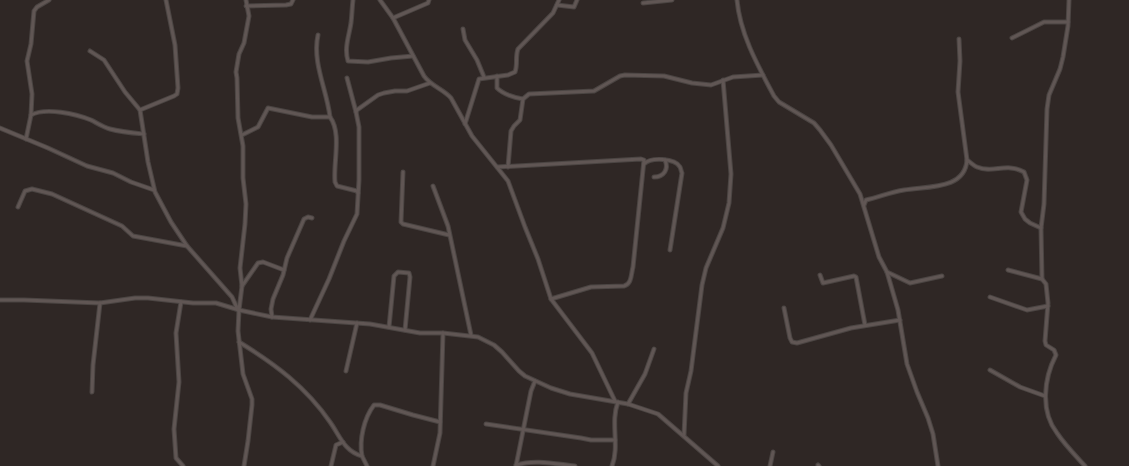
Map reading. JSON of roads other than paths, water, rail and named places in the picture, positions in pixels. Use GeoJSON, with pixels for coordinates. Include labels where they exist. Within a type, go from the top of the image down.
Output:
{"type":"FeatureCollection","features":[{"type":"Feature","properties":{"kind":"street"},"geometry":{"type":"LineString","coordinates":[[26,139],[31,115],[32,88],[28,69],[28,55],[31,44],[35,9],[49,0]]}},
{"type":"Feature","properties":{"kind":"street"},"geometry":{"type":"LineString","coordinates":[[140,110],[177,94],[178,88],[174,45],[166,0]]}},
{"type":"Feature","properties":{"kind":"street"},"geometry":{"type":"LineString","coordinates":[[244,466],[252,399],[243,374],[238,342],[239,310],[242,286],[240,268],[246,204],[242,135],[238,118],[238,78],[236,65],[238,54],[244,43],[249,16],[246,0]]}},
{"type":"Feature","properties":{"kind":"street"},"geometry":{"type":"LineString","coordinates":[[246,6],[286,5],[291,4],[293,0]]}},
{"type":"Feature","properties":{"kind":"street"},"geometry":{"type":"LineString","coordinates":[[353,0],[347,41],[346,56],[348,61],[368,62],[413,56]]}},
{"type":"Feature","properties":{"kind":"street"},"geometry":{"type":"LineString","coordinates":[[380,0],[393,18],[424,76],[430,83],[451,98],[472,136],[508,181],[524,227],[538,259],[551,299],[592,353],[616,402],[614,416],[615,457],[612,466]]}},
{"type":"Feature","properties":{"kind":"street"},"geometry":{"type":"LineString","coordinates":[[393,18],[428,3],[429,0]]}},
{"type":"Feature","properties":{"kind":"street"},"geometry":{"type":"LineString","coordinates":[[465,124],[479,79],[484,77],[508,75],[515,72],[515,55],[518,49],[553,13],[559,0]]}},
{"type":"Feature","properties":{"kind":"street"},"geometry":{"type":"LineString","coordinates":[[557,5],[574,7],[577,0]]}},
{"type":"Feature","properties":{"kind":"street"},"geometry":{"type":"LineString","coordinates":[[643,4],[672,0]]}},
{"type":"Feature","properties":{"kind":"street"},"geometry":{"type":"LineString","coordinates":[[737,0],[739,19],[750,49],[774,96],[779,102],[814,123],[856,186],[864,205],[879,257],[887,272],[900,320],[907,364],[933,434],[938,466]]}},
{"type":"Feature","properties":{"kind":"street"},"geometry":{"type":"LineString","coordinates":[[1042,280],[1041,228],[1044,204],[1047,109],[1049,95],[1060,69],[1066,42],[1069,0]]}},
{"type":"Feature","properties":{"kind":"street"},"geometry":{"type":"LineString","coordinates":[[1012,38],[1044,22],[1068,22]]}},
{"type":"Feature","properties":{"kind":"street"},"geometry":{"type":"LineString","coordinates":[[463,29],[465,40],[477,60],[484,77]]}},
{"type":"Feature","properties":{"kind":"street"},"geometry":{"type":"LineString","coordinates":[[318,35],[318,66],[330,117],[336,130],[335,182],[337,186],[357,191],[358,193]]}},
{"type":"Feature","properties":{"kind":"street"},"geometry":{"type":"LineString","coordinates":[[864,205],[866,200],[898,191],[944,185],[957,180],[962,175],[966,168],[967,160],[958,92],[960,61],[959,39]]}},
{"type":"Feature","properties":{"kind":"street"},"geometry":{"type":"LineString","coordinates":[[90,51],[104,60],[125,92],[140,110],[154,190],[171,222],[187,246],[232,297],[239,310]]}},
{"type":"Feature","properties":{"kind":"street"},"geometry":{"type":"LineString","coordinates":[[508,166],[510,131],[520,120],[523,99],[529,94],[594,90],[620,76],[625,75],[664,76],[698,84],[711,85],[723,80],[737,77],[763,75]]}},
{"type":"Feature","properties":{"kind":"street"},"geometry":{"type":"LineString","coordinates":[[497,76],[497,88],[500,91],[523,99]]}},
{"type":"Feature","properties":{"kind":"street"},"geometry":{"type":"LineString","coordinates":[[310,320],[329,279],[344,240],[357,214],[360,141],[359,127],[347,78]]}},
{"type":"Feature","properties":{"kind":"street"},"geometry":{"type":"LineString","coordinates":[[684,435],[685,400],[691,371],[702,285],[706,268],[723,228],[729,203],[731,174],[723,80]]}},
{"type":"Feature","properties":{"kind":"street"},"geometry":{"type":"LineString","coordinates":[[356,112],[359,107],[378,95],[389,92],[407,91],[430,83]]}},
{"type":"Feature","properties":{"kind":"street"},"geometry":{"type":"LineString","coordinates":[[242,135],[258,127],[268,108],[312,117],[330,117]]}},
{"type":"Feature","properties":{"kind":"street"},"geometry":{"type":"LineString","coordinates":[[31,115],[42,111],[62,113],[82,117],[108,129],[144,134]]}},
{"type":"Feature","properties":{"kind":"street"},"geometry":{"type":"LineString","coordinates":[[0,128],[87,166],[113,174],[154,190]]}},
{"type":"Feature","properties":{"kind":"street"},"geometry":{"type":"LineString","coordinates":[[644,164],[653,159],[677,163],[682,173],[670,250]]}},
{"type":"Feature","properties":{"kind":"street"},"geometry":{"type":"LineString","coordinates":[[497,167],[644,160],[633,267],[628,285],[591,287],[551,299]]}},
{"type":"Feature","properties":{"kind":"street"},"geometry":{"type":"LineString","coordinates":[[654,177],[661,176],[666,170],[666,163],[664,160]]}},
{"type":"Feature","properties":{"kind":"street"},"geometry":{"type":"LineString","coordinates":[[967,160],[976,167],[983,169],[990,170],[1008,167],[1017,168],[1024,172],[1026,180],[1021,212],[1025,219],[1030,223],[1041,228]]}},
{"type":"Feature","properties":{"kind":"street"},"geometry":{"type":"LineString","coordinates":[[403,172],[401,222],[407,225],[449,235]]}},
{"type":"Feature","properties":{"kind":"street"},"geometry":{"type":"LineString","coordinates":[[433,186],[446,220],[471,335]]}},
{"type":"Feature","properties":{"kind":"street"},"geometry":{"type":"LineString","coordinates":[[18,207],[24,191],[32,189],[38,190],[52,194],[122,226],[133,236],[187,246]]}},
{"type":"Feature","properties":{"kind":"street"},"geometry":{"type":"LineString","coordinates":[[272,317],[271,304],[284,270],[286,258],[304,219],[308,217],[312,218]]}},
{"type":"Feature","properties":{"kind":"street"},"geometry":{"type":"LineString","coordinates":[[242,286],[258,263],[267,263],[284,270]]}},
{"type":"Feature","properties":{"kind":"street"},"geometry":{"type":"LineString","coordinates":[[1008,270],[1042,280],[1046,284],[1048,306],[1045,341],[1046,345],[1054,350],[1056,355],[1051,364],[1045,396],[1046,409],[1052,426],[1057,434],[1085,466]]}},
{"type":"Feature","properties":{"kind":"street"},"geometry":{"type":"LineString","coordinates":[[389,327],[394,276],[398,272],[407,272],[410,275],[405,330]]}},
{"type":"Feature","properties":{"kind":"street"},"geometry":{"type":"LineString","coordinates":[[887,272],[910,283],[942,276]]}},
{"type":"Feature","properties":{"kind":"street"},"geometry":{"type":"LineString","coordinates":[[820,275],[823,283],[854,276],[856,277],[865,325]]}},
{"type":"Feature","properties":{"kind":"street"},"geometry":{"type":"LineString","coordinates":[[990,297],[1027,310],[1048,306]]}},
{"type":"Feature","properties":{"kind":"street"},"geometry":{"type":"LineString","coordinates":[[0,300],[100,303],[121,299],[148,298],[181,302],[216,303],[239,310],[272,317],[357,323],[420,333],[471,335],[494,345],[519,371],[535,381],[560,392],[628,404],[658,414],[718,466]]}},
{"type":"Feature","properties":{"kind":"street"},"geometry":{"type":"LineString","coordinates":[[181,302],[176,333],[179,382],[174,429],[176,458],[183,466]]}},
{"type":"Feature","properties":{"kind":"street"},"geometry":{"type":"LineString","coordinates":[[92,392],[93,365],[100,303]]}},
{"type":"Feature","properties":{"kind":"street"},"geometry":{"type":"LineString","coordinates":[[784,308],[790,338],[792,342],[796,343],[865,325],[900,320]]}},
{"type":"Feature","properties":{"kind":"street"},"geometry":{"type":"LineString","coordinates":[[346,371],[357,323]]}},
{"type":"Feature","properties":{"kind":"street"},"geometry":{"type":"LineString","coordinates":[[433,466],[439,438],[443,333]]}},
{"type":"Feature","properties":{"kind":"street"},"geometry":{"type":"LineString","coordinates":[[238,342],[257,353],[305,390],[316,402],[350,451],[362,456]]}},
{"type":"Feature","properties":{"kind":"street"},"geometry":{"type":"LineString","coordinates":[[628,404],[644,374],[654,349]]}},
{"type":"Feature","properties":{"kind":"street"},"geometry":{"type":"LineString","coordinates":[[990,370],[1020,387],[1045,396]]}},
{"type":"Feature","properties":{"kind":"street"},"geometry":{"type":"LineString","coordinates":[[516,466],[531,391],[535,381]]}},
{"type":"Feature","properties":{"kind":"street"},"geometry":{"type":"LineString","coordinates":[[367,466],[362,456],[360,447],[364,425],[374,405],[380,405],[440,422]]}},
{"type":"Feature","properties":{"kind":"street"},"geometry":{"type":"LineString","coordinates":[[486,424],[591,440],[615,440]]}},
{"type":"Feature","properties":{"kind":"street"},"geometry":{"type":"LineString","coordinates":[[331,466],[336,445],[343,442]]}},
{"type":"Feature","properties":{"kind":"street"},"geometry":{"type":"LineString","coordinates":[[770,466],[773,452]]}},
{"type":"Feature","properties":{"kind":"street"},"geometry":{"type":"LineString","coordinates":[[516,466],[524,463],[538,462],[560,463],[575,466]]}}]}
